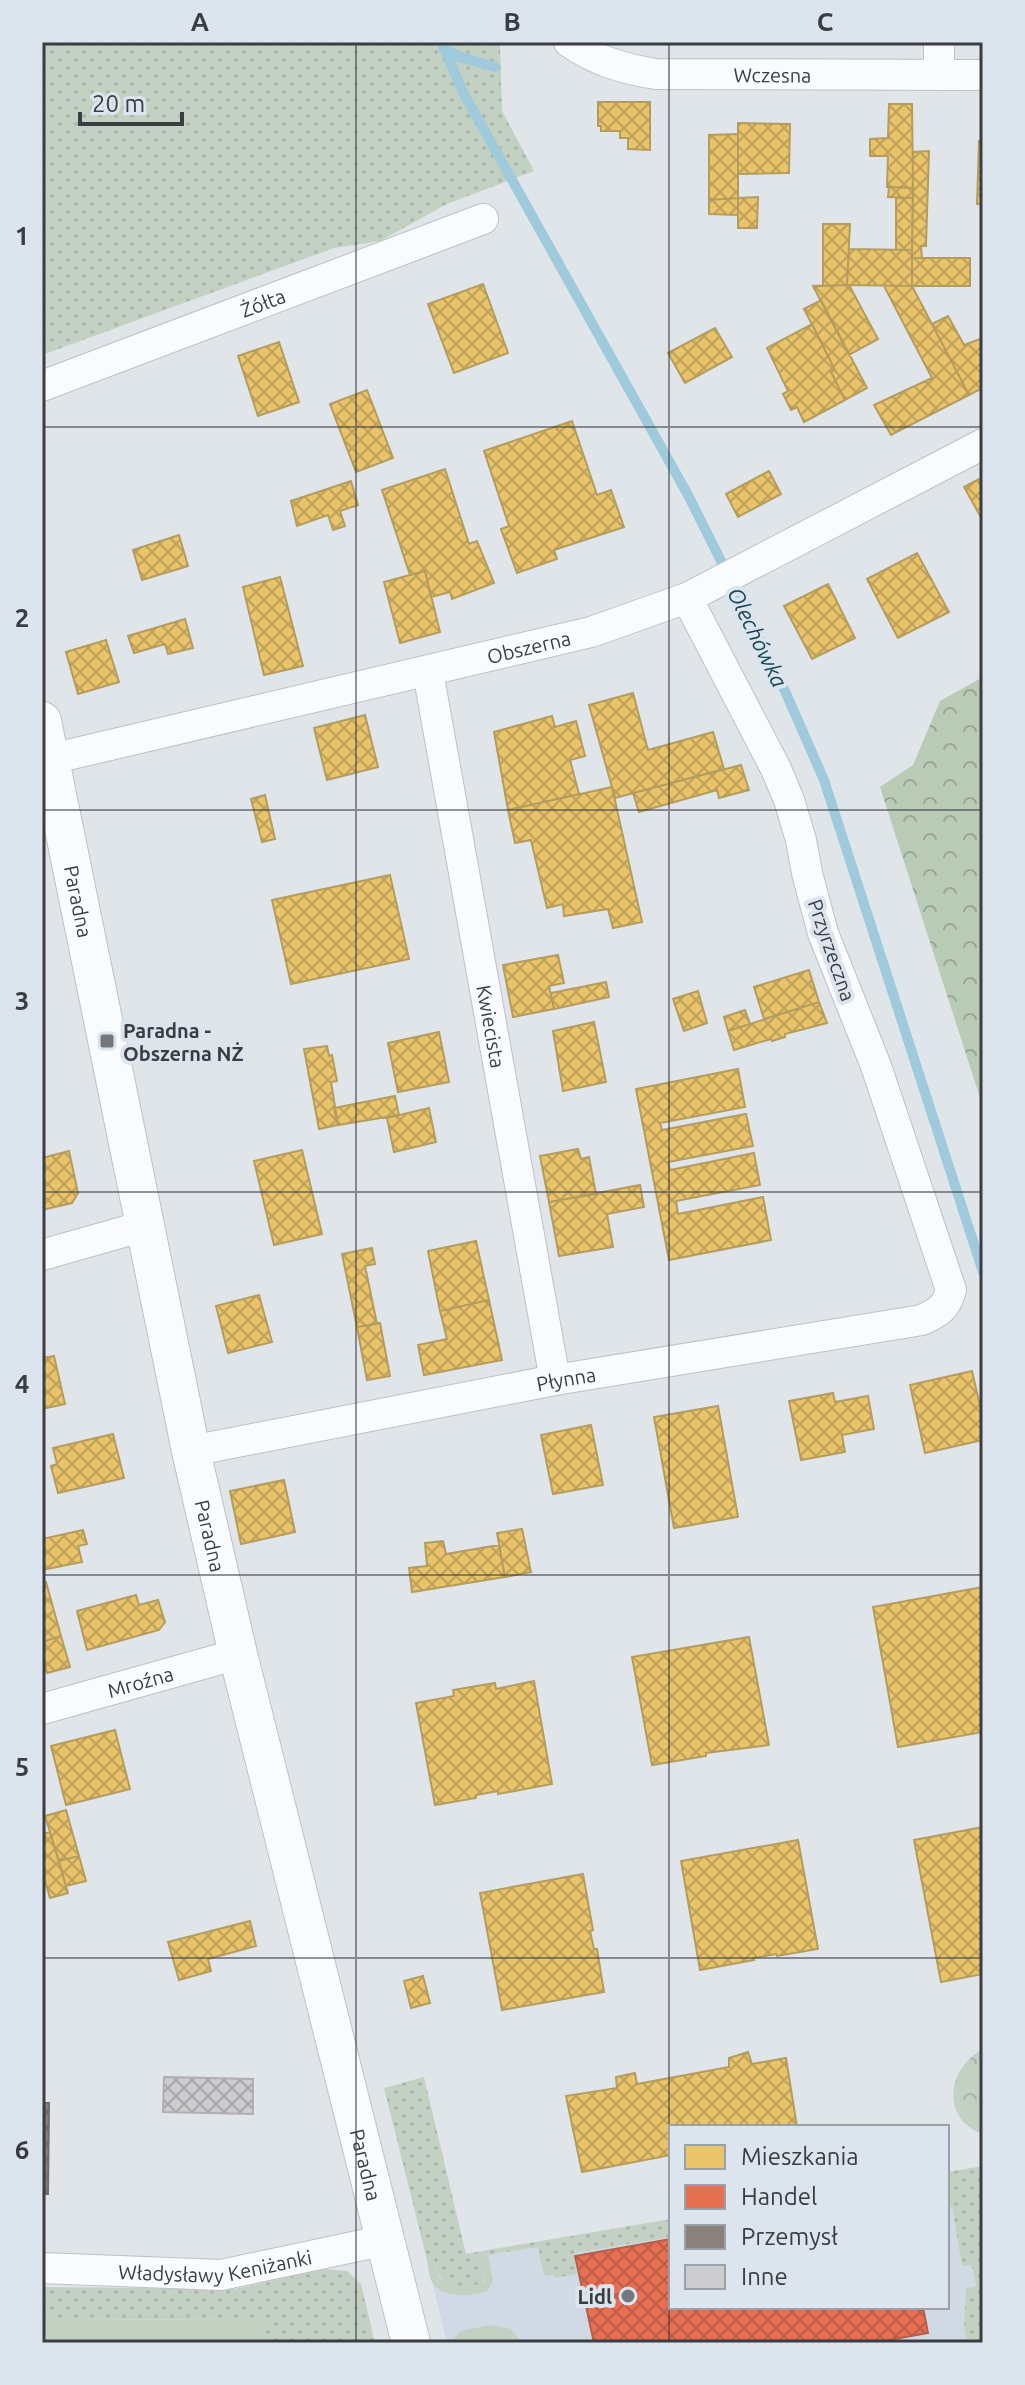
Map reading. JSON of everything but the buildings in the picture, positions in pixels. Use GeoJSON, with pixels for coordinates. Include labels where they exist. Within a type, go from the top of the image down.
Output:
{"type":"FeatureCollection","features":[{"type":"Feature","properties":{"kind":"street","name":"Wczesna"},"geometry":{"type":"LineString","coordinates":[[569,42],[586,54],[625,69],[656,74],[983,75]]}},
{"type":"Feature","properties":{"kind":"street"},"geometry":{"type":"LineString","coordinates":[[939,42],[939,75]]}},
{"type":"Feature","properties":{"kind":"street","name":"Żółta"},"geometry":{"type":"LineString","coordinates":[[42,386],[483,219]]}},
{"type":"Feature","properties":{"kind":"street","name":"Obszerna"},"geometry":{"type":"LineString","coordinates":[[46,760],[591,632],[695,593],[983,444]]}},
{"type":"Feature","properties":{"kind":"street","name":"Przyrzeczna"},"geometry":{"type":"LineString","coordinates":[[695,593],[789,800],[823,933],[872,1053],[951,1290],[942,1310]]}},
{"type":"Feature","properties":{"kind":"street","name":"Kwiecista"},"geometry":{"type":"LineString","coordinates":[[428,672],[555,1380]]}},
{"type":"Feature","properties":{"kind":"street","name":"Paradna"},"geometry":{"type":"LineString","coordinates":[[42,721],[46,760],[191,1451],[238,1654],[411,2343]]}},
{"type":"Feature","properties":{"kind":"street"},"geometry":{"type":"LineString","coordinates":[[42,1255],[144,1226]]}},
{"type":"Feature","properties":{"kind":"street","name":"Płynna"},"geometry":{"type":"LineString","coordinates":[[191,1451],[555,1380],[922,1320],[942,1310]]}},
{"type":"Feature","properties":{"kind":"street","name":"Mroźna"},"geometry":{"type":"LineString","coordinates":[[42,1709],[238,1654]]}},
{"type":"Feature","properties":{"kind":"street","name":"Władysławy Keniżanki"},"geometry":{"type":"LineString","coordinates":[[42,2268],[221,2275],[386,2240]]}},
{"type":"Feature","properties":{"kind":"shaded area"},"geometry":{"type":"Polygon","coordinates":[[[949,2187],[962,2266],[972,2264],[976,2286],[966,2288],[964,2328],[967,2343],[447,2343],[427,2260],[669,2219],[669,2309],[949,2309],[949,2187]]]}},
{"type":"Feature","properties":{"kind":"green space"},"geometry":{"type":"Polygon","coordinates":[[[42,42],[500,42],[502,111],[534,171],[447,204],[380,241],[334,248],[42,355],[42,42]]]}},
{"type":"Feature","properties":{"kind":"green space"},"geometry":{"type":"Polygon","coordinates":[[[983,677],[983,1107],[880,787],[913,765],[940,701],[983,677]]]}},
{"type":"Feature","properties":{"kind":"green space"},"geometry":{"type":"Polygon","coordinates":[[[983,2049],[983,2134],[969,2127],[960,2117],[953,2093],[962,2068],[983,2049]]]}},
{"type":"Feature","properties":{"kind":"green space"},"geometry":{"type":"Polygon","coordinates":[[[424,2077],[466,2254],[669,2219],[669,2237],[574,2253],[577,2274],[554,2278],[554,2275],[544,2275],[538,2247],[480,2256],[484,2284],[450,2286],[441,2277],[433,2258],[427,2260],[384,2088],[424,2077]]]}},
{"type":"Feature","properties":{"kind":"green space"},"geometry":{"type":"Polygon","coordinates":[[[983,2166],[983,2343],[967,2343],[964,2328],[966,2288],[976,2286],[972,2265],[962,2266],[952,2207],[949,2207],[949,2172],[983,2166]]]}},
{"type":"Feature","properties":{"kind":"green space"},"geometry":{"type":"Polygon","coordinates":[[[488,2255],[493,2280],[487,2291],[448,2294],[431,2280],[427,2260],[433,2258],[439,2278],[449,2286],[484,2284],[479,2256],[488,2255]]]}},
{"type":"Feature","properties":{"kind":"green space"},"geometry":{"type":"Polygon","coordinates":[[[324,2269],[347,2271],[361,2284],[375,2343],[263,2343],[264,2320],[42,2319],[42,2287],[235,2289],[324,2269]]]}},
{"type":"Feature","properties":{"kind":"green space"},"geometry":{"type":"Polygon","coordinates":[[[42,2319],[265,2320],[263,2343],[61,2343],[57,2339],[54,2343],[46,2343],[46,2337],[42,2337],[42,2319]]]}},
{"type":"Feature","properties":{"kind":"green space"},"geometry":{"type":"Polygon","coordinates":[[[490,2325],[511,2329],[522,2343],[450,2343],[461,2331],[490,2325]]]}},
{"type":"Feature","properties":{"kind":"waterway","name":"Olechówka"},"geometry":{"type":"LineString","coordinates":[[441,42],[464,94],[688,495],[778,675],[824,780],[983,1272]]}},
{"type":"Feature","properties":{"kind":"waterway"},"geometry":{"type":"LineString","coordinates":[[445,49],[460,57],[495,67]]}},
{"type":"Feature","properties":{"kind":"place","name":"Paradna - Obszerna NŻ"},"geometry":{"type":"Point","coordinates":[107,1041]}},
{"type":"Feature","properties":{"kind":"place","name":"Lidl"},"geometry":{"type":"Point","coordinates":[628,2296]}}]}
